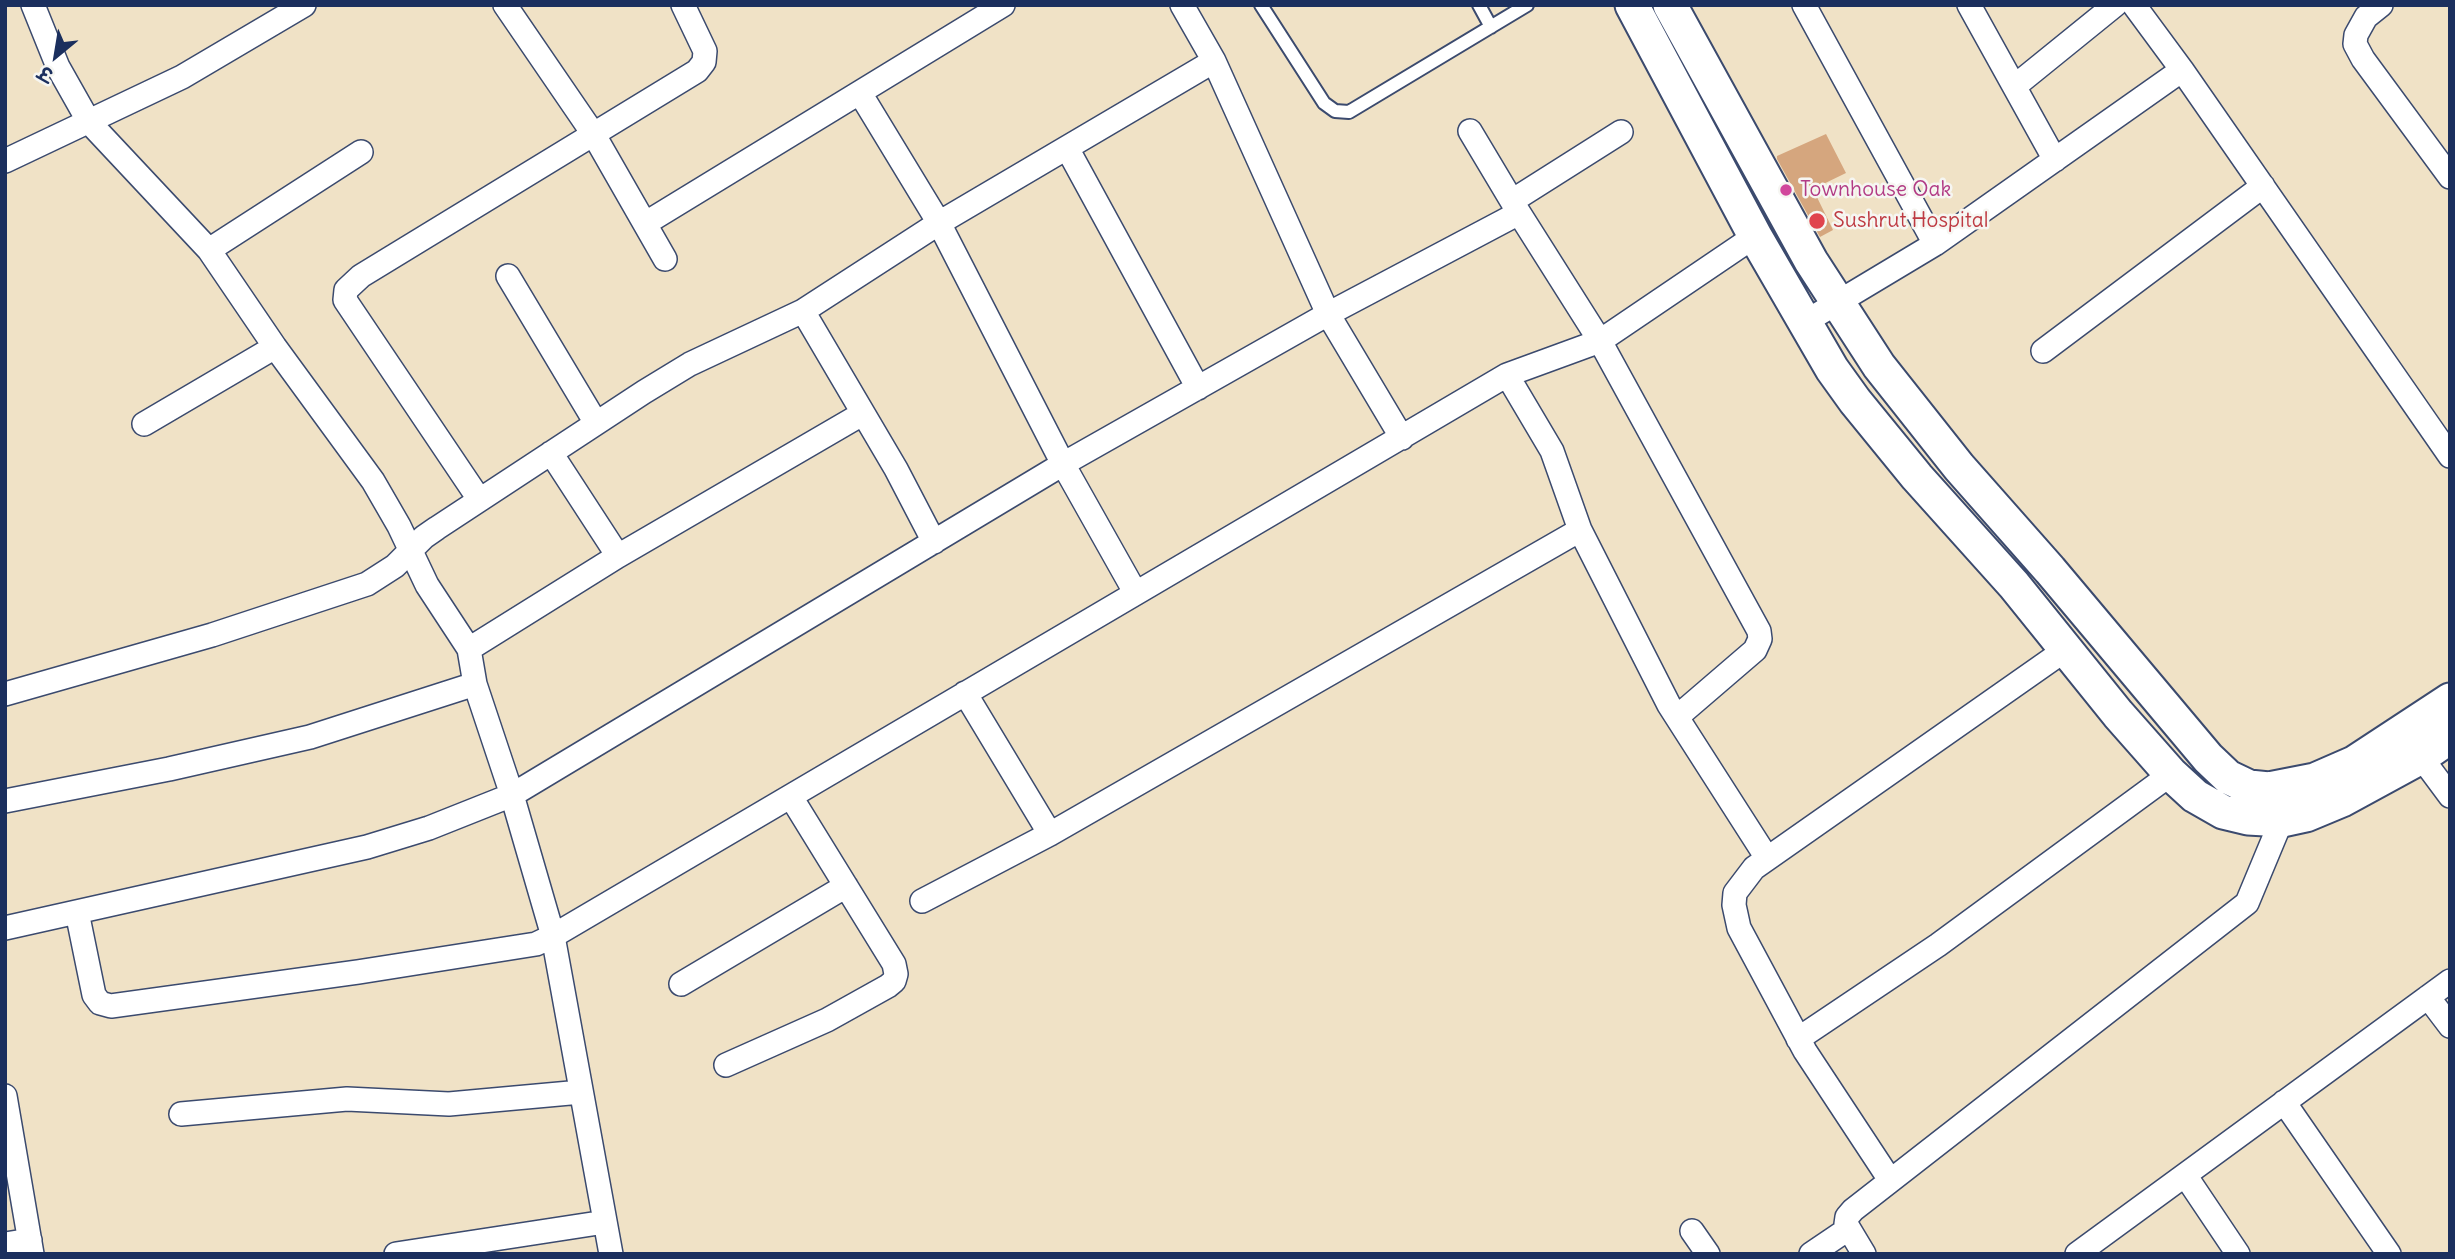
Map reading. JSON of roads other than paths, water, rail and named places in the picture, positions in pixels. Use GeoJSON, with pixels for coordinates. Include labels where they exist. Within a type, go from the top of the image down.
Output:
{"type":"FeatureCollection","features":[{"type":"Feature","properties":{"kind":"street"},"geometry":{"type":"LineString","coordinates":[[33,5],[58,67],[89,122],[209,250],[373,481],[399,526],[427,585],[468,649],[475,684],[512,795],[554,936],[611,1254]]}},
{"type":"Feature","properties":{"kind":"street"},"geometry":{"type":"LineString","coordinates":[[5,161],[182,77],[304,5]]}},
{"type":"Feature","properties":{"kind":"street"},"geometry":{"type":"LineString","coordinates":[[505,5],[594,135],[665,259]]}},
{"type":"Feature","properties":{"kind":"street"},"geometry":{"type":"LineString","coordinates":[[479,499],[345,300],[346,290],[361,276],[697,71],[704,62],[705,51],[683,5]]}},
{"type":"Feature","properties":{"kind":"street"},"geometry":{"type":"LineString","coordinates":[[646,223],[1003,5]]}},
{"type":"Feature","properties":{"kind":"street"},"geometry":{"type":"LineString","coordinates":[[1182,5],[1214,61],[1328,314],[1402,438]]}},
{"type":"Feature","properties":{"kind":"street"},"geometry":{"type":"LineString","coordinates":[[1632,5],[1755,236],[1855,401],[1917,477],[2014,585],[2065,650],[2171,774],[2195,796],[2223,812],[2248,818],[2283,820],[2306,815],[2342,800],[2421,757],[2450,737]]}},
{"type":"Feature","properties":{"kind":"street"},"geometry":{"type":"LineString","coordinates":[[1670,5],[1811,261],[1879,366],[1914,412],[2208,758],[2228,777],[2249,787],[2269,789],[2315,780],[2354,763],[2450,700]]}},
{"type":"Feature","properties":{"kind":"street"},"geometry":{"type":"LineString","coordinates":[[1804,5],[1935,244]]}},
{"type":"Feature","properties":{"kind":"street"},"geometry":{"type":"LineString","coordinates":[[1969,5],[2054,160]]}},
{"type":"Feature","properties":{"kind":"street"},"geometry":{"type":"LineString","coordinates":[[2015,86],[2115,5]]}},
{"type":"Feature","properties":{"kind":"street"},"geometry":{"type":"LineString","coordinates":[[2134,5],[2446,441]]}},
{"type":"Feature","properties":{"kind":"street"},"geometry":{"type":"LineString","coordinates":[[2381,5],[2366,17],[2356,35],[2355,44],[2363,59],[2450,177]]}},
{"type":"Feature","properties":{"kind":"street"},"geometry":{"type":"LineString","coordinates":[[5,694],[212,635],[344,593],[382,576],[424,537],[479,499],[690,364],[803,311],[939,223],[1214,61]]}},
{"type":"Feature","properties":{"kind":"street"},"geometry":{"type":"LineString","coordinates":[[1805,322],[1935,244],[2182,70]]}},
{"type":"Feature","properties":{"kind":"street"},"geometry":{"type":"LineString","coordinates":[[860,93],[939,223],[1063,464],[1135,592]]}},
{"type":"Feature","properties":{"kind":"street"},"geometry":{"type":"LineString","coordinates":[[1470,131],[1600,341],[1759,631],[1760,639],[1755,650],[1677,717]]}},
{"type":"Feature","properties":{"kind":"street"},"geometry":{"type":"LineString","coordinates":[[5,928],[367,847],[429,828],[512,795],[1063,464],[1515,207],[1621,132]]}},
{"type":"Feature","properties":{"kind":"street"},"geometry":{"type":"LineString","coordinates":[[1067,148],[1198,388]]}},
{"type":"Feature","properties":{"kind":"street"},"geometry":{"type":"LineString","coordinates":[[209,250],[361,152]]}},
{"type":"Feature","properties":{"kind":"street"},"geometry":{"type":"LineString","coordinates":[[2043,351],[2263,186]]}},
{"type":"Feature","properties":{"kind":"street"},"geometry":{"type":"LineString","coordinates":[[77,912],[94,995],[100,1003],[111,1006],[521,947],[554,936],[1507,375],[1600,341],[1755,236]]}},
{"type":"Feature","properties":{"kind":"street"},"geometry":{"type":"LineString","coordinates":[[508,276],[596,423]]}},
{"type":"Feature","properties":{"kind":"street"},"geometry":{"type":"LineString","coordinates":[[803,311],[896,469],[934,542]]}},
{"type":"Feature","properties":{"kind":"street"},"geometry":{"type":"LineString","coordinates":[[144,425],[275,346]]}},
{"type":"Feature","properties":{"kind":"street"},"geometry":{"type":"LineString","coordinates":[[1507,375],[1552,451],[1580,530],[1677,717],[1767,858]]}},
{"type":"Feature","properties":{"kind":"street"},"geometry":{"type":"LineString","coordinates":[[468,649],[618,556],[862,414]]}},
{"type":"Feature","properties":{"kind":"street"},"geometry":{"type":"LineString","coordinates":[[551,453],[618,556]]}},
{"type":"Feature","properties":{"kind":"street"},"geometry":{"type":"LineString","coordinates":[[922,901],[1050,834],[1580,530]]}},
{"type":"Feature","properties":{"kind":"street"},"geometry":{"type":"LineString","coordinates":[[1890,1180],[1798,1039],[1739,928],[1734,905],[1735,892],[1742,880],[1767,858],[2065,650]]}},
{"type":"Feature","properties":{"kind":"street"},"geometry":{"type":"LineString","coordinates":[[5,801],[169,769],[310,737],[475,684]]}},
{"type":"Feature","properties":{"kind":"street"},"geometry":{"type":"LineString","coordinates":[[965,693],[1050,834]]}},
{"type":"Feature","properties":{"kind":"street"},"geometry":{"type":"LineString","coordinates":[[2421,757],[2450,796]]}},
{"type":"Feature","properties":{"kind":"street"},"geometry":{"type":"LineString","coordinates":[[1798,1039],[1938,945],[2171,774]]}},
{"type":"Feature","properties":{"kind":"street"},"geometry":{"type":"LineString","coordinates":[[1864,1254],[1848,1228],[1847,1217],[1853,1210],[2247,903],[2295,785]]}},
{"type":"Feature","properties":{"kind":"street"},"geometry":{"type":"LineString","coordinates":[[726,1065],[827,1020],[888,986],[894,981],[896,974],[894,964],[791,797]]}},
{"type":"Feature","properties":{"kind":"street"},"geometry":{"type":"LineString","coordinates":[[681,984],[846,887]]}},
{"type":"Feature","properties":{"kind":"street"},"geometry":{"type":"LineString","coordinates":[[2077,1254],[2450,981]]}},
{"type":"Feature","properties":{"kind":"street"},"geometry":{"type":"LineString","coordinates":[[2428,997],[2450,1026]]}},
{"type":"Feature","properties":{"kind":"street"},"geometry":{"type":"LineString","coordinates":[[181,1114],[347,1099],[449,1104],[581,1092]]}},
{"type":"Feature","properties":{"kind":"street"},"geometry":{"type":"LineString","coordinates":[[5,1096],[11,1163],[31,1247],[5,1244]]}},
{"type":"Feature","properties":{"kind":"street"},"geometry":{"type":"LineString","coordinates":[[2284,1102],[2389,1254]]}},
{"type":"Feature","properties":{"kind":"street"},"geometry":{"type":"LineString","coordinates":[[2185,1175],[2238,1254]]}},
{"type":"Feature","properties":{"kind":"street"},"geometry":{"type":"LineString","coordinates":[[396,1254],[604,1222]]}},
{"type":"Feature","properties":{"kind":"street"},"geometry":{"type":"LineString","coordinates":[[1811,1254],[1848,1228]]}},
{"type":"Feature","properties":{"kind":"street"},"geometry":{"type":"LineString","coordinates":[[1692,1231],[1708,1254]]}},
{"type":"Feature","properties":{"kind":"lane"},"geometry":{"type":"LineString","coordinates":[[1261,5],[1324,103],[1335,111],[1349,112],[1527,5]]}},
{"type":"Feature","properties":{"kind":"lane"},"geometry":{"type":"LineString","coordinates":[[1479,5],[1491,27]]}},
{"type":"Feature","properties":{"kind":"place","name":"Townhouse Oak"},"geometry":{"type":"Point","coordinates":[1786,190]}},
{"type":"Feature","properties":{"kind":"place","name":"Sushrut Hospital"},"geometry":{"type":"Point","coordinates":[1817,221]}}]}
